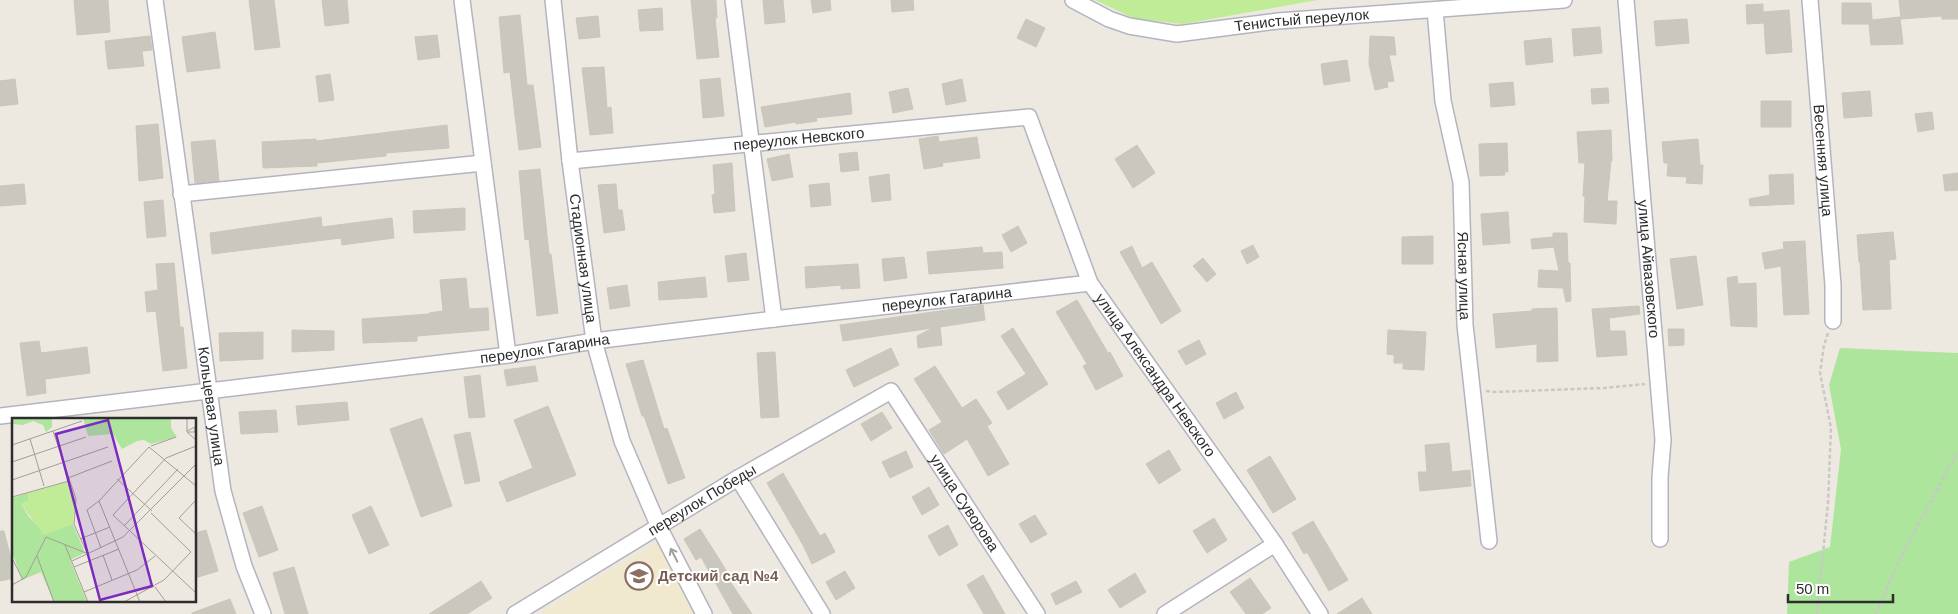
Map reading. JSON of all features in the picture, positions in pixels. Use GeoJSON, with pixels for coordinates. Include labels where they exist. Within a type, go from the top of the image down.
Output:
{"type":"FeatureCollection","features":[{"type":"Feature","properties":{"kind":"street","name":"Кольцевая улица"},"geometry":{"type":"LineString","coordinates":[[155,0],[223,491],[244,566],[263,614]]}},
{"type":"Feature","properties":{"kind":"street"},"geometry":{"type":"LineString","coordinates":[[462,0],[508,355]]}},
{"type":"Feature","properties":{"kind":"street","name":"Стадионная улица"},"geometry":{"type":"LineString","coordinates":[[553,0],[570,161],[594,341],[622,441],[659,527],[704,614]]}},
{"type":"Feature","properties":{"kind":"street"},"geometry":{"type":"LineString","coordinates":[[733,0],[774,319]]}},
{"type":"Feature","properties":{"kind":"street","name":"Тенистый переулок"},"geometry":{"type":"LineString","coordinates":[[1073,0],[1109,19],[1129,26],[1177,34],[1401,6],[1435,10],[1564,0]]}},
{"type":"Feature","properties":{"kind":"street","name":"улица Айвазовского"},"geometry":{"type":"LineString","coordinates":[[1626,0],[1663,440],[1660,476],[1660,539]]}},
{"type":"Feature","properties":{"kind":"street","name":"Весенняя улица"},"geometry":{"type":"LineString","coordinates":[[1810,0],[1833,284],[1833,322]]}},
{"type":"Feature","properties":{"kind":"street","name":"Ясная улица"},"geometry":{"type":"LineString","coordinates":[[1435,10],[1443,101],[1461,182],[1465,325],[1489,541]]}},
{"type":"Feature","properties":{"kind":"street","name":"переулок Невского"},"geometry":{"type":"LineString","coordinates":[[570,161],[1029,117]]}},
{"type":"Feature","properties":{"kind":"street","name":"улица Александра Невского"},"geometry":{"type":"LineString","coordinates":[[1029,117],[1090,283],[1275,544],[1320,614]]}},
{"type":"Feature","properties":{"kind":"street"},"geometry":{"type":"LineString","coordinates":[[181,194],[483,163]]}},
{"type":"Feature","properties":{"kind":"street","name":"переулок Гагарина"},"geometry":{"type":"LineString","coordinates":[[0,416],[508,355],[594,341],[774,319],[1090,283]]}},
{"type":"Feature","properties":{"kind":"street","name":"переулок Победы"},"geometry":{"type":"LineString","coordinates":[[515,614],[738,478],[891,391]]}},
{"type":"Feature","properties":{"kind":"street","name":"улица Суворова"},"geometry":{"type":"LineString","coordinates":[[891,391],[1037,614]]}},
{"type":"Feature","properties":{"kind":"street"},"geometry":{"type":"LineString","coordinates":[[738,478],[822,614]]}},
{"type":"Feature","properties":{"kind":"street"},"geometry":{"type":"LineString","coordinates":[[1165,614],[1275,544]]}},
{"type":"Feature","properties":{"kind":"path"},"geometry":{"type":"LineString","coordinates":[[1817,614],[1828,503],[1831,428],[1820,373],[1824,345],[1833,322]]}},
{"type":"Feature","properties":{"kind":"path"},"geometry":{"type":"LineString","coordinates":[[1471,388],[1495,392],[1604,388],[1658,382]]}},
{"type":"Feature","properties":{"kind":"path"},"geometry":{"type":"LineString","coordinates":[[1876,614],[1900,559],[1958,451]]}},
{"type":"Feature","properties":{"kind":"shaded area","name":"Детский сад №4"},"geometry":{"type":"Polygon","coordinates":[[[660,540],[696,614],[542,614],[541,612],[660,540]]]}},
{"type":"Feature","properties":{"kind":"green space"},"geometry":{"type":"Polygon","coordinates":[[[1095,0],[1318,0],[1183,24],[1135,19],[1095,0]]]}},
{"type":"Feature","properties":{"kind":"green space"},"geometry":{"type":"Polygon","coordinates":[[[1840,348],[1958,353],[1958,614],[1787,614],[1789,562],[1830,547],[1841,449],[1829,385],[1840,348]]]}},
{"type":"Feature","properties":{"kind":"building"},"geometry":{"type":"Polygon","coordinates":[[[74,0],[108,0],[110,32],[77,35],[74,0]]]}},
{"type":"Feature","properties":{"kind":"building"},"geometry":{"type":"Polygon","coordinates":[[[249,0],[274,0],[280,47],[255,50],[249,0]]]}},
{"type":"Feature","properties":{"kind":"building"},"geometry":{"type":"Polygon","coordinates":[[[322,0],[347,0],[349,23],[325,26],[322,0]]]}},
{"type":"Feature","properties":{"kind":"building"},"geometry":{"type":"Polygon","coordinates":[[[691,0],[716,0],[717,18],[715,18],[719,57],[697,59],[691,0]]]}},
{"type":"Feature","properties":{"kind":"building"},"geometry":{"type":"Polygon","coordinates":[[[763,0],[783,0],[785,22],[765,24],[763,0]]]}},
{"type":"Feature","properties":{"kind":"building"},"geometry":{"type":"Polygon","coordinates":[[[811,0],[830,0],[831,10],[813,13],[811,0]]]}},
{"type":"Feature","properties":{"kind":"building"},"geometry":{"type":"Polygon","coordinates":[[[891,0],[913,0],[914,10],[892,12],[891,0]]]}},
{"type":"Feature","properties":{"kind":"building"},"geometry":{"type":"Polygon","coordinates":[[[1899,0],[1958,0],[1958,19],[1942,19],[1942,16],[1901,19],[1899,0]]]}},
{"type":"Feature","properties":{"kind":"building"},"geometry":{"type":"Polygon","coordinates":[[[1842,3],[1871,3],[1872,20],[1900,17],[1903,44],[1871,45],[1869,24],[1842,24],[1842,3]]]}},
{"type":"Feature","properties":{"kind":"building"},"geometry":{"type":"Polygon","coordinates":[[[1763,4],[1763,12],[1789,10],[1792,52],[1766,54],[1764,23],[1747,24],[1746,5],[1763,4]]]}},
{"type":"Feature","properties":{"kind":"building"},"geometry":{"type":"Polygon","coordinates":[[[662,8],[663,30],[640,31],[638,10],[662,8]]]}},
{"type":"Feature","properties":{"kind":"building"},"geometry":{"type":"Polygon","coordinates":[[[520,15],[527,85],[533,85],[541,147],[519,150],[510,72],[504,73],[499,17],[520,15]]]}},
{"type":"Feature","properties":{"kind":"building"},"geometry":{"type":"Polygon","coordinates":[[[598,16],[600,37],[579,39],[576,18],[598,16]]]}},
{"type":"Feature","properties":{"kind":"building"},"geometry":{"type":"Polygon","coordinates":[[[1026,19],[1045,28],[1036,47],[1017,38],[1026,19]]]}},
{"type":"Feature","properties":{"kind":"building"},"geometry":{"type":"Polygon","coordinates":[[[1687,19],[1689,43],[1656,46],[1654,21],[1687,19]]]}},
{"type":"Feature","properties":{"kind":"building"},"geometry":{"type":"Polygon","coordinates":[[[1600,27],[1602,53],[1574,56],[1572,29],[1600,27]]]}},
{"type":"Feature","properties":{"kind":"building"},"geometry":{"type":"Polygon","coordinates":[[[215,32],[220,68],[187,72],[182,37],[215,32]]]}},
{"type":"Feature","properties":{"kind":"building"},"geometry":{"type":"Polygon","coordinates":[[[437,35],[440,57],[418,60],[415,37],[437,35]]]}},
{"type":"Feature","properties":{"kind":"building"},"geometry":{"type":"Polygon","coordinates":[[[150,36],[152,50],[142,51],[144,66],[108,69],[105,41],[150,36]]]}},
{"type":"Feature","properties":{"kind":"building"},"geometry":{"type":"Polygon","coordinates":[[[1370,36],[1394,37],[1396,55],[1389,55],[1394,81],[1387,82],[1388,87],[1375,90],[1369,64],[1370,36]]]}},
{"type":"Feature","properties":{"kind":"building"},"geometry":{"type":"Polygon","coordinates":[[[1551,38],[1553,62],[1526,65],[1524,41],[1551,38]]]}},
{"type":"Feature","properties":{"kind":"building"},"geometry":{"type":"Polygon","coordinates":[[[1347,60],[1350,81],[1324,85],[1321,64],[1347,60]]]}},
{"type":"Feature","properties":{"kind":"building"},"geometry":{"type":"Polygon","coordinates":[[[604,67],[607,108],[611,107],[613,133],[590,135],[582,68],[604,67]]]}},
{"type":"Feature","properties":{"kind":"building"},"geometry":{"type":"Polygon","coordinates":[[[330,74],[334,100],[319,102],[316,76],[330,74]]]}},
{"type":"Feature","properties":{"kind":"building"},"geometry":{"type":"Polygon","coordinates":[[[720,78],[724,116],[703,118],[700,80],[720,78]]]}},
{"type":"Feature","properties":{"kind":"building"},"geometry":{"type":"Polygon","coordinates":[[[15,79],[18,104],[0,106],[0,81],[15,79]]]}},
{"type":"Feature","properties":{"kind":"building"},"geometry":{"type":"Polygon","coordinates":[[[962,79],[966,101],[946,105],[942,84],[962,79]]]}},
{"type":"Feature","properties":{"kind":"building"},"geometry":{"type":"Polygon","coordinates":[[[1513,82],[1515,105],[1491,107],[1489,84],[1513,82]]]}},
{"type":"Feature","properties":{"kind":"building"},"geometry":{"type":"Polygon","coordinates":[[[908,88],[913,109],[893,113],[889,92],[908,88]]]}},
{"type":"Feature","properties":{"kind":"building"},"geometry":{"type":"Polygon","coordinates":[[[1608,88],[1609,103],[1592,104],[1591,89],[1608,88]]]}},
{"type":"Feature","properties":{"kind":"building"},"geometry":{"type":"Polygon","coordinates":[[[1870,91],[1872,116],[1844,118],[1842,93],[1870,91]]]}},
{"type":"Feature","properties":{"kind":"building"},"geometry":{"type":"Polygon","coordinates":[[[850,93],[852,114],[816,118],[817,121],[765,127],[761,107],[850,93]]]}},
{"type":"Feature","properties":{"kind":"building"},"geometry":{"type":"Polygon","coordinates":[[[1761,101],[1791,101],[1791,127],[1761,127],[1761,101]]]}},
{"type":"Feature","properties":{"kind":"building"},"geometry":{"type":"Polygon","coordinates":[[[1932,112],[1934,129],[1918,132],[1915,114],[1932,112]]]}},
{"type":"Feature","properties":{"kind":"building"},"geometry":{"type":"Polygon","coordinates":[[[158,124],[163,178],[139,181],[136,126],[158,124]]]}},
{"type":"Feature","properties":{"kind":"building"},"geometry":{"type":"Polygon","coordinates":[[[447,125],[449,148],[386,153],[386,156],[317,163],[317,166],[263,168],[262,142],[316,139],[316,141],[447,125]]]}},
{"type":"Feature","properties":{"kind":"building"},"geometry":{"type":"Polygon","coordinates":[[[1611,130],[1612,161],[1607,201],[1617,201],[1616,224],[1584,222],[1585,163],[1579,163],[1577,132],[1611,130]]]}},
{"type":"Feature","properties":{"kind":"building"},"geometry":{"type":"Polygon","coordinates":[[[938,136],[939,142],[977,137],[980,158],[942,163],[943,166],[924,169],[919,139],[938,136]]]}},
{"type":"Feature","properties":{"kind":"building"},"geometry":{"type":"Polygon","coordinates":[[[1698,139],[1700,165],[1703,165],[1702,184],[1686,183],[1687,177],[1667,176],[1668,163],[1664,163],[1662,142],[1698,139]]]}},
{"type":"Feature","properties":{"kind":"building"},"geometry":{"type":"Polygon","coordinates":[[[215,140],[219,181],[195,183],[191,142],[215,140]]]}},
{"type":"Feature","properties":{"kind":"building"},"geometry":{"type":"Polygon","coordinates":[[[1507,143],[1508,172],[1504,172],[1505,175],[1480,176],[1479,144],[1507,143]]]}},
{"type":"Feature","properties":{"kind":"building"},"geometry":{"type":"Polygon","coordinates":[[[1137,145],[1155,173],[1133,188],[1115,159],[1137,145]]]}},
{"type":"Feature","properties":{"kind":"building"},"geometry":{"type":"Polygon","coordinates":[[[857,152],[859,170],[841,172],[839,154],[857,152]]]}},
{"type":"Feature","properties":{"kind":"building"},"geometry":{"type":"Polygon","coordinates":[[[789,154],[793,177],[772,181],[767,159],[789,154]]]}},
{"type":"Feature","properties":{"kind":"building"},"geometry":{"type":"Polygon","coordinates":[[[732,163],[735,211],[714,213],[712,195],[715,194],[713,165],[732,163]]]}},
{"type":"Feature","properties":{"kind":"building"},"geometry":{"type":"Polygon","coordinates":[[[540,169],[549,254],[551,254],[558,313],[537,316],[529,239],[525,240],[519,171],[540,169]]]}},
{"type":"Feature","properties":{"kind":"building"},"geometry":{"type":"Polygon","coordinates":[[[1958,173],[1958,190],[1945,191],[1943,175],[1958,173]]]}},
{"type":"Feature","properties":{"kind":"building"},"geometry":{"type":"Polygon","coordinates":[[[889,174],[891,200],[872,202],[869,177],[889,174]]]}},
{"type":"Feature","properties":{"kind":"building"},"geometry":{"type":"Polygon","coordinates":[[[1793,174],[1794,204],[1750,206],[1749,199],[1770,195],[1769,175],[1793,174]]]}},
{"type":"Feature","properties":{"kind":"building"},"geometry":{"type":"Polygon","coordinates":[[[829,183],[831,205],[811,207],[809,185],[829,183]]]}},
{"type":"Feature","properties":{"kind":"building"},"geometry":{"type":"Polygon","coordinates":[[[24,184],[26,204],[0,206],[0,186],[24,184]]]}},
{"type":"Feature","properties":{"kind":"building"},"geometry":{"type":"Polygon","coordinates":[[[616,184],[618,210],[622,210],[625,230],[604,233],[598,185],[616,184]]]}},
{"type":"Feature","properties":{"kind":"building"},"geometry":{"type":"Polygon","coordinates":[[[163,200],[166,236],[147,238],[144,202],[163,200]]]}},
{"type":"Feature","properties":{"kind":"building"},"geometry":{"type":"Polygon","coordinates":[[[465,208],[465,230],[414,233],[413,211],[465,208]]]}},
{"type":"Feature","properties":{"kind":"building"},"geometry":{"type":"Polygon","coordinates":[[[1508,212],[1510,243],[1483,245],[1481,214],[1508,212]]]}},
{"type":"Feature","properties":{"kind":"building"},"geometry":{"type":"Polygon","coordinates":[[[321,217],[322,227],[392,218],[394,238],[342,245],[341,238],[212,254],[210,233],[321,217]]]}},
{"type":"Feature","properties":{"kind":"building"},"geometry":{"type":"Polygon","coordinates":[[[1018,226],[1027,243],[1011,252],[1002,235],[1018,226]]]}},
{"type":"Feature","properties":{"kind":"building"},"geometry":{"type":"Polygon","coordinates":[[[1893,232],[1896,259],[1889,260],[1891,309],[1863,310],[1857,235],[1893,232]]]}},
{"type":"Feature","properties":{"kind":"building"},"geometry":{"type":"Polygon","coordinates":[[[1553,233],[1567,233],[1571,301],[1566,302],[1563,288],[1538,287],[1539,270],[1559,271],[1554,247],[1532,249],[1531,239],[1553,237],[1553,233]]]}},
{"type":"Feature","properties":{"kind":"building"},"geometry":{"type":"Polygon","coordinates":[[[1433,236],[1433,264],[1402,264],[1402,237],[1433,236]]]}},
{"type":"Feature","properties":{"kind":"building"},"geometry":{"type":"Polygon","coordinates":[[[1805,241],[1809,314],[1784,315],[1781,266],[1765,269],[1762,253],[1784,249],[1783,242],[1805,241]]]}},
{"type":"Feature","properties":{"kind":"building"},"geometry":{"type":"Polygon","coordinates":[[[1253,245],[1259,257],[1247,264],[1241,251],[1253,245]]]}},
{"type":"Feature","properties":{"kind":"building"},"geometry":{"type":"Polygon","coordinates":[[[1132,246],[1142,268],[1152,262],[1181,311],[1161,324],[1120,252],[1132,246]]]}},
{"type":"Feature","properties":{"kind":"building"},"geometry":{"type":"Polygon","coordinates":[[[982,247],[983,253],[1002,252],[1003,268],[929,274],[927,252],[982,247]]]}},
{"type":"Feature","properties":{"kind":"building"},"geometry":{"type":"Polygon","coordinates":[[[746,253],[749,280],[728,282],[725,256],[746,253]]]}},
{"type":"Feature","properties":{"kind":"building"},"geometry":{"type":"Polygon","coordinates":[[[1696,256],[1703,305],[1677,309],[1670,259],[1696,256]]]}},
{"type":"Feature","properties":{"kind":"building"},"geometry":{"type":"Polygon","coordinates":[[[904,257],[907,278],[884,281],[882,259],[904,257]]]}},
{"type":"Feature","properties":{"kind":"building"},"geometry":{"type":"Polygon","coordinates":[[[1203,258],[1216,274],[1207,282],[1193,266],[1203,258]]]}},
{"type":"Feature","properties":{"kind":"building"},"geometry":{"type":"Polygon","coordinates":[[[174,263],[180,327],[183,327],[187,368],[163,371],[156,311],[147,312],[145,292],[158,290],[156,264],[174,263]]]}},
{"type":"Feature","properties":{"kind":"building"},"geometry":{"type":"Polygon","coordinates":[[[858,264],[860,288],[841,289],[841,285],[806,288],[805,267],[858,264]]]}},
{"type":"Feature","properties":{"kind":"building"},"geometry":{"type":"Polygon","coordinates":[[[1737,276],[1738,284],[1756,283],[1757,327],[1731,326],[1727,278],[1737,276]]]}},
{"type":"Feature","properties":{"kind":"building"},"geometry":{"type":"Polygon","coordinates":[[[705,277],[707,297],[659,300],[658,282],[705,277]]]}},
{"type":"Feature","properties":{"kind":"building"},"geometry":{"type":"Polygon","coordinates":[[[466,278],[469,309],[488,308],[489,330],[417,336],[417,341],[363,343],[362,319],[429,314],[443,311],[440,280],[466,278]]]}},
{"type":"Feature","properties":{"kind":"building"},"geometry":{"type":"Polygon","coordinates":[[[627,285],[630,306],[610,309],[607,288],[627,285]]]}},
{"type":"Feature","properties":{"kind":"building"},"geometry":{"type":"Polygon","coordinates":[[[1077,300],[1123,376],[1096,390],[1083,366],[1087,364],[1056,312],[1077,300]]]}},
{"type":"Feature","properties":{"kind":"building"},"geometry":{"type":"Polygon","coordinates":[[[983,305],[985,320],[940,327],[942,345],[918,348],[917,336],[933,328],[843,341],[840,325],[983,305]]]}},
{"type":"Feature","properties":{"kind":"building"},"geometry":{"type":"Polygon","coordinates":[[[1639,306],[1640,314],[1609,318],[1610,331],[1625,331],[1627,355],[1597,357],[1592,309],[1639,306]]]}},
{"type":"Feature","properties":{"kind":"building"},"geometry":{"type":"Polygon","coordinates":[[[1557,308],[1558,361],[1537,362],[1537,344],[1496,348],[1493,314],[1557,308]]]}},
{"type":"Feature","properties":{"kind":"building"},"geometry":{"type":"Polygon","coordinates":[[[1013,328],[1048,384],[1008,410],[997,392],[1026,374],[1001,336],[1013,328]]]}},
{"type":"Feature","properties":{"kind":"building"},"geometry":{"type":"Polygon","coordinates":[[[1668,329],[1684,329],[1684,345],[1669,346],[1668,329]]]}},
{"type":"Feature","properties":{"kind":"building"},"geometry":{"type":"Polygon","coordinates":[[[292,330],[334,331],[334,350],[292,352],[292,330]]]}},
{"type":"Feature","properties":{"kind":"building"},"geometry":{"type":"Polygon","coordinates":[[[1388,330],[1426,332],[1424,370],[1403,369],[1403,363],[1394,363],[1394,355],[1387,354],[1388,330]]]}},
{"type":"Feature","properties":{"kind":"building"},"geometry":{"type":"Polygon","coordinates":[[[263,332],[263,359],[220,361],[219,333],[263,332]]]}},
{"type":"Feature","properties":{"kind":"building"},"geometry":{"type":"Polygon","coordinates":[[[1199,340],[1206,354],[1186,365],[1178,351],[1199,340]]]}},
{"type":"Feature","properties":{"kind":"building"},"geometry":{"type":"Polygon","coordinates":[[[39,341],[41,353],[87,347],[90,373],[45,379],[46,393],[27,396],[20,343],[39,341]]]}},
{"type":"Feature","properties":{"kind":"building"},"geometry":{"type":"Polygon","coordinates":[[[891,348],[899,365],[854,387],[846,370],[891,348]]]}},
{"type":"Feature","properties":{"kind":"building"},"geometry":{"type":"Polygon","coordinates":[[[775,352],[779,417],[761,418],[757,353],[775,352]]]}},
{"type":"Feature","properties":{"kind":"building"},"geometry":{"type":"Polygon","coordinates":[[[643,360],[664,429],[667,428],[685,478],[668,484],[644,416],[642,416],[626,364],[643,360]]]}},
{"type":"Feature","properties":{"kind":"building"},"geometry":{"type":"Polygon","coordinates":[[[535,366],[538,381],[507,386],[504,370],[535,366]]]}},
{"type":"Feature","properties":{"kind":"building"},"geometry":{"type":"Polygon","coordinates":[[[935,366],[962,408],[976,399],[992,423],[987,426],[1009,464],[988,476],[967,439],[944,454],[929,430],[942,422],[914,379],[935,366]]]}},
{"type":"Feature","properties":{"kind":"building"},"geometry":{"type":"Polygon","coordinates":[[[480,375],[485,417],[469,418],[464,377],[480,375]]]}},
{"type":"Feature","properties":{"kind":"building"},"geometry":{"type":"Polygon","coordinates":[[[1236,392],[1244,408],[1224,419],[1216,403],[1236,392]]]}},
{"type":"Feature","properties":{"kind":"building"},"geometry":{"type":"Polygon","coordinates":[[[347,402],[349,420],[298,425],[296,406],[347,402]]]}},
{"type":"Feature","properties":{"kind":"building"},"geometry":{"type":"Polygon","coordinates":[[[548,406],[576,475],[507,502],[499,482],[533,468],[514,420],[548,406]]]}},
{"type":"Feature","properties":{"kind":"building"},"geometry":{"type":"Polygon","coordinates":[[[276,410],[278,432],[241,434],[239,412],[276,410]]]}},
{"type":"Feature","properties":{"kind":"building"},"geometry":{"type":"Polygon","coordinates":[[[882,412],[892,428],[871,441],[861,424],[882,412]]]}},
{"type":"Feature","properties":{"kind":"building"},"geometry":{"type":"Polygon","coordinates":[[[422,418],[452,506],[421,517],[390,429],[422,418]]]}},
{"type":"Feature","properties":{"kind":"building"},"geometry":{"type":"Polygon","coordinates":[[[470,432],[480,481],[465,484],[454,435],[470,432]]]}},
{"type":"Feature","properties":{"kind":"building"},"geometry":{"type":"Polygon","coordinates":[[[1449,443],[1452,472],[1470,470],[1471,486],[1420,491],[1418,472],[1427,472],[1425,445],[1449,443]]]}},
{"type":"Feature","properties":{"kind":"building"},"geometry":{"type":"Polygon","coordinates":[[[1169,450],[1181,470],[1159,484],[1146,464],[1169,450]]]}},
{"type":"Feature","properties":{"kind":"building"},"geometry":{"type":"Polygon","coordinates":[[[906,451],[913,467],[890,478],[882,462],[906,451]]]}},
{"type":"Feature","properties":{"kind":"building"},"geometry":{"type":"Polygon","coordinates":[[[1270,456],[1296,499],[1273,513],[1247,470],[1270,456]]]}},
{"type":"Feature","properties":{"kind":"building"},"geometry":{"type":"Polygon","coordinates":[[[783,473],[820,536],[825,533],[835,552],[812,564],[767,483],[783,473]]]}},
{"type":"Feature","properties":{"kind":"building"},"geometry":{"type":"Polygon","coordinates":[[[929,487],[939,505],[922,515],[912,497],[929,487]]]}},
{"type":"Feature","properties":{"kind":"building"},"geometry":{"type":"Polygon","coordinates":[[[262,506],[278,550],[259,557],[243,513],[262,506]]]}},
{"type":"Feature","properties":{"kind":"building"},"geometry":{"type":"Polygon","coordinates":[[[371,506],[389,545],[369,554],[352,515],[371,506]]]}},
{"type":"Feature","properties":{"kind":"building"},"geometry":{"type":"Polygon","coordinates":[[[1035,515],[1047,534],[1031,543],[1019,524],[1035,515]]]}},
{"type":"Feature","properties":{"kind":"building"},"geometry":{"type":"Polygon","coordinates":[[[1214,518],[1227,540],[1207,553],[1193,531],[1214,518]]]}},
{"type":"Feature","properties":{"kind":"building"},"geometry":{"type":"Polygon","coordinates":[[[1313,521],[1348,580],[1329,591],[1307,552],[1304,554],[1292,533],[1313,521]]]}},
{"type":"Feature","properties":{"kind":"building"},"geometry":{"type":"Polygon","coordinates":[[[948,525],[958,545],[939,556],[928,536],[948,525]]]}},
{"type":"Feature","properties":{"kind":"building"},"geometry":{"type":"Polygon","coordinates":[[[700,529],[731,579],[729,580],[752,614],[733,614],[701,557],[696,560],[684,539],[700,529]]]}},
{"type":"Feature","properties":{"kind":"building"},"geometry":{"type":"Polygon","coordinates":[[[206,530],[218,571],[196,578],[196,533],[206,530]]]}},
{"type":"Feature","properties":{"kind":"building"},"geometry":{"type":"Polygon","coordinates":[[[0,531],[4,531],[12,562],[12,578],[0,581],[0,531]]]}},
{"type":"Feature","properties":{"kind":"building"},"geometry":{"type":"Polygon","coordinates":[[[294,567],[308,614],[285,614],[273,573],[294,567]]]}},
{"type":"Feature","properties":{"kind":"building"},"geometry":{"type":"Polygon","coordinates":[[[845,571],[855,588],[836,600],[826,582],[845,571]]]}},
{"type":"Feature","properties":{"kind":"building"},"geometry":{"type":"Polygon","coordinates":[[[1135,573],[1146,592],[1120,608],[1108,590],[1135,573]]]}},
{"type":"Feature","properties":{"kind":"building"},"geometry":{"type":"Polygon","coordinates":[[[983,575],[1005,614],[984,614],[967,585],[983,575]]]}},
{"type":"Feature","properties":{"kind":"building"},"geometry":{"type":"Polygon","coordinates":[[[1250,578],[1271,608],[1262,614],[1246,614],[1230,592],[1250,578]]]}},
{"type":"Feature","properties":{"kind":"building"},"geometry":{"type":"Polygon","coordinates":[[[481,581],[492,598],[467,614],[429,614],[481,581]]]}},
{"type":"Feature","properties":{"kind":"building"},"geometry":{"type":"Polygon","coordinates":[[[1076,581],[1082,592],[1056,605],[1051,594],[1076,581]]]}},
{"type":"Feature","properties":{"kind":"building"},"geometry":{"type":"Polygon","coordinates":[[[1362,598],[1372,614],[1337,614],[1362,598]]]}},
{"type":"Feature","properties":{"kind":"building"},"geometry":{"type":"Polygon","coordinates":[[[230,599],[236,614],[192,614],[192,613],[230,599]]]}},
{"type":"Feature","properties":{"kind":"place","name":"Детский сад №4"},"geometry":{"type":"Point","coordinates":[639,576]}}]}
